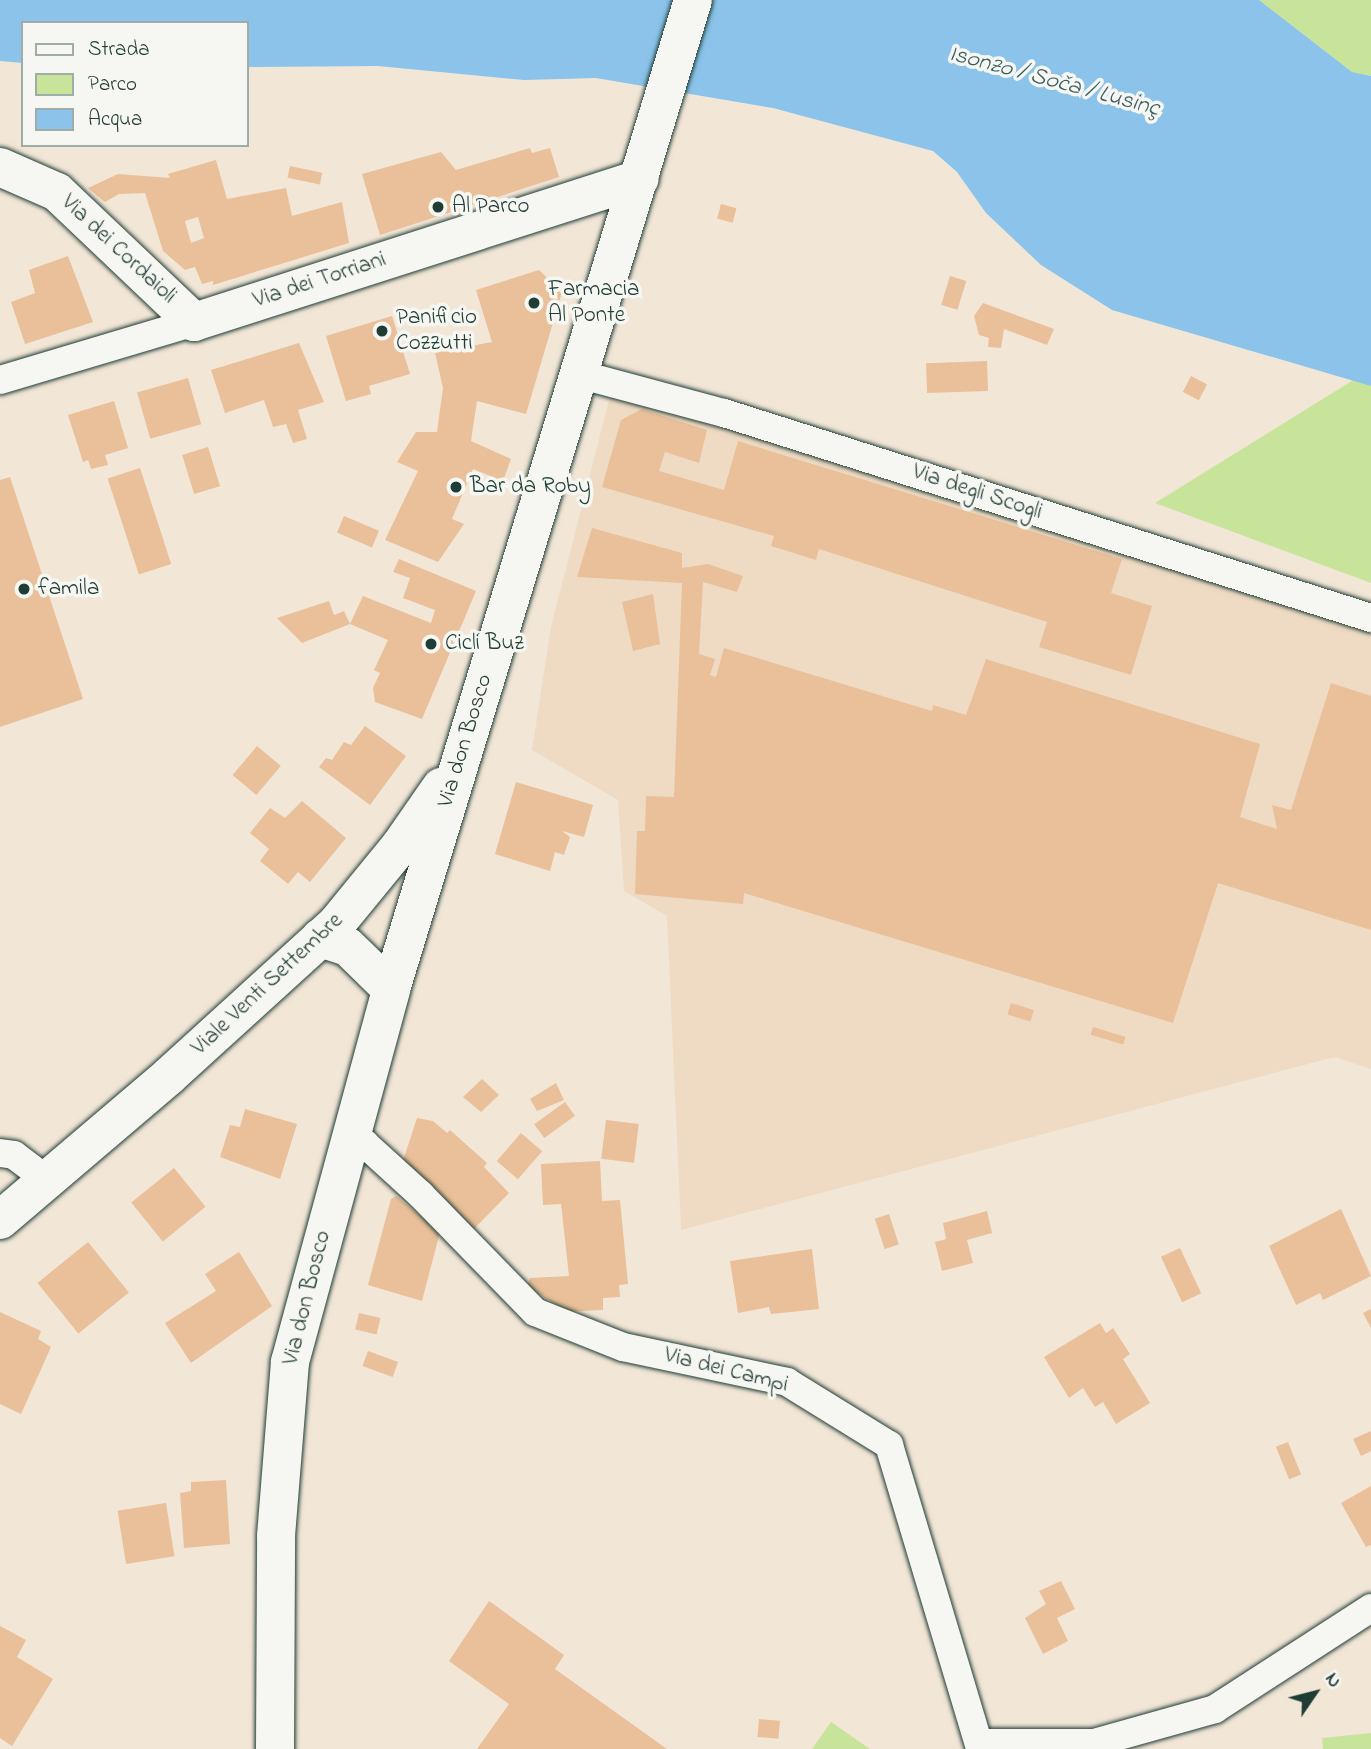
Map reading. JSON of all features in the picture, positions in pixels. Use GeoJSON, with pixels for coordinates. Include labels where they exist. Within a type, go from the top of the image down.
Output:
{"type":"FeatureCollection","features":[{"type":"Feature","properties":{"kind":"street","name":"Via don Bosco"},"geometry":{"type":"LineString","coordinates":[[459,761],[582,375],[692,0]]}},
{"type":"Feature","properties":{"kind":"street","name":"Via dei Cordaioli"},"geometry":{"type":"LineString","coordinates":[[0,167],[57,192],[194,322]]}},
{"type":"Feature","properties":{"kind":"street","name":"Via dei Torriani"},"geometry":{"type":"LineString","coordinates":[[0,380],[194,322],[640,179]]}},
{"type":"Feature","properties":{"kind":"street","name":"Via degli Scogli"},"geometry":{"type":"LineString","coordinates":[[582,375],[724,413],[1371,618]]}},
{"type":"Feature","properties":{"kind":"street","name":"Viale Venti Settembre"},"geometry":{"type":"LineString","coordinates":[[0,1220],[415,854],[459,761]]}},
{"type":"Feature","properties":{"kind":"street","name":"Via don Bosco"},"geometry":{"type":"LineString","coordinates":[[275,1749],[275,1536],[290,1362],[391,989],[415,854]]}},
{"type":"Feature","properties":{"kind":"street"},"geometry":{"type":"LineString","coordinates":[[320,938],[348,947],[391,989]]}},
{"type":"Feature","properties":{"kind":"street","name":"Via dei Campi"},"geometry":{"type":"LineString","coordinates":[[349,1139],[365,1144],[421,1195],[535,1312],[623,1348],[787,1382],[889,1445],[980,1746]]}},
{"type":"Feature","properties":{"kind":"street"},"geometry":{"type":"LineString","coordinates":[[0,1153],[14,1156],[47,1180]]}},
{"type":"Feature","properties":{"kind":"street"},"geometry":{"type":"LineString","coordinates":[[980,1746],[1094,1743],[1215,1709],[1371,1608]]}},
{"type":"Feature","properties":{"kind":"shaded area"},"geometry":{"type":"Polygon","coordinates":[[[611,392],[1371,631],[1371,1069],[1334,1057],[681,1230],[667,916],[624,891],[618,800],[532,750],[551,627],[611,392]]]}},
{"type":"Feature","properties":{"kind":"green space"},"geometry":{"type":"Polygon","coordinates":[[[1259,0],[1371,0],[1371,76],[1352,72],[1259,0]]]}},
{"type":"Feature","properties":{"kind":"green space"},"geometry":{"type":"Polygon","coordinates":[[[1355,379],[1371,386],[1371,583],[1155,503],[1355,379]]]}},
{"type":"Feature","properties":{"kind":"green space"},"geometry":{"type":"Polygon","coordinates":[[[831,1722],[870,1749],[812,1749],[831,1722]]]}},
{"type":"Feature","properties":{"kind":"green space"},"geometry":{"type":"Polygon","coordinates":[[[1371,1733],[1371,1749],[1323,1749],[1322,1738],[1371,1733]]]}},
{"type":"Feature","properties":{"kind":"water","name":"Isonzo / Soča / Lusinç"},"geometry":{"type":"Polygon","coordinates":[[[0,0],[1259,0],[1352,72],[1371,76],[1371,386],[1112,310],[1041,265],[986,213],[957,172],[933,151],[773,108],[596,78],[524,80],[378,66],[248,67],[248,21],[21,21],[21,63],[0,61],[0,0]]]}},
{"type":"Feature","properties":{"kind":"building"},"geometry":{"type":"Polygon","coordinates":[[[530,148],[532,153],[550,148],[559,177],[380,235],[362,174],[441,152],[456,170],[530,148]]]}},
{"type":"Feature","properties":{"kind":"building"},"geometry":{"type":"Polygon","coordinates":[[[216,160],[227,199],[286,188],[292,216],[342,202],[349,243],[213,285],[213,281],[202,284],[195,267],[185,270],[163,251],[145,193],[119,194],[105,202],[88,188],[118,174],[170,178],[168,174],[216,160]],[[198,217],[185,221],[191,243],[204,238],[198,217]]]}},
{"type":"Feature","properties":{"kind":"building"},"geometry":{"type":"Polygon","coordinates":[[[290,166],[322,173],[320,185],[288,178],[290,166]]]}},
{"type":"Feature","properties":{"kind":"building"},"geometry":{"type":"Polygon","coordinates":[[[721,204],[736,208],[733,223],[717,218],[721,204]]]}},
{"type":"Feature","properties":{"kind":"building"},"geometry":{"type":"Polygon","coordinates":[[[68,256],[93,322],[25,344],[11,302],[35,293],[29,270],[68,256]]]}},
{"type":"Feature","properties":{"kind":"building"},"geometry":{"type":"Polygon","coordinates":[[[539,270],[562,292],[526,414],[477,401],[471,441],[511,459],[503,481],[473,469],[452,519],[464,524],[438,562],[385,540],[418,471],[397,462],[416,432],[437,432],[443,388],[435,353],[492,342],[476,290],[539,270]]]}},
{"type":"Feature","properties":{"kind":"building"},"geometry":{"type":"Polygon","coordinates":[[[950,276],[966,281],[957,310],[941,305],[950,276]]]}},
{"type":"Feature","properties":{"kind":"building"},"geometry":{"type":"Polygon","coordinates":[[[983,303],[1054,329],[1047,345],[1004,329],[1001,348],[988,347],[989,338],[979,335],[974,316],[983,303]]]}},
{"type":"Feature","properties":{"kind":"building"},"geometry":{"type":"Polygon","coordinates":[[[392,316],[410,374],[369,386],[371,394],[346,401],[326,336],[392,316]]]}},
{"type":"Feature","properties":{"kind":"building"},"geometry":{"type":"Polygon","coordinates":[[[299,343],[324,402],[298,410],[307,439],[293,443],[286,424],[273,427],[264,400],[225,413],[211,370],[299,343]]]}},
{"type":"Feature","properties":{"kind":"building"},"geometry":{"type":"Polygon","coordinates":[[[987,361],[988,391],[927,393],[926,363],[987,361]]]}},
{"type":"Feature","properties":{"kind":"building"},"geometry":{"type":"Polygon","coordinates":[[[1191,376],[1207,384],[1199,400],[1183,392],[1191,376]]]}},
{"type":"Feature","properties":{"kind":"building"},"geometry":{"type":"Polygon","coordinates":[[[188,378],[201,424],[150,439],[137,393],[188,378]]]}},
{"type":"Feature","properties":{"kind":"building"},"geometry":{"type":"Polygon","coordinates":[[[114,401],[128,448],[105,455],[108,465],[91,469],[88,460],[83,462],[68,415],[114,401]]]}},
{"type":"Feature","properties":{"kind":"building"},"geometry":{"type":"Polygon","coordinates":[[[642,409],[707,430],[699,463],[665,452],[659,471],[724,490],[738,441],[1122,559],[1111,593],[1152,606],[1131,675],[1039,647],[1047,622],[819,549],[816,560],[771,546],[774,536],[602,487],[621,420],[642,409]]]}},
{"type":"Feature","properties":{"kind":"building"},"geometry":{"type":"Polygon","coordinates":[[[208,447],[220,486],[194,494],[182,455],[208,447]]]}},
{"type":"Feature","properties":{"kind":"building"},"geometry":{"type":"Polygon","coordinates":[[[140,468],[171,564],[139,575],[108,479],[140,468]]]}},
{"type":"Feature","properties":{"kind":"building","name":"famila"},"geometry":{"type":"Polygon","coordinates":[[[10,477],[83,699],[0,727],[0,480],[10,477]]]}},
{"type":"Feature","properties":{"kind":"building"},"geometry":{"type":"Polygon","coordinates":[[[344,516],[379,531],[372,547],[337,533],[344,516]]]}},
{"type":"Feature","properties":{"kind":"building"},"geometry":{"type":"Polygon","coordinates":[[[592,528],[682,553],[682,568],[708,564],[743,576],[737,592],[703,582],[699,654],[715,659],[710,675],[716,677],[724,648],[932,711],[933,705],[966,715],[986,659],[1260,744],[1240,817],[1277,829],[1272,805],[1291,810],[1331,683],[1371,696],[1371,930],[1218,883],[1173,1023],[744,893],[743,904],[635,894],[637,831],[645,831],[646,796],[674,797],[682,583],[577,577],[592,528]]]}},
{"type":"Feature","properties":{"kind":"building"},"geometry":{"type":"Polygon","coordinates":[[[399,559],[476,591],[422,719],[375,702],[373,688],[380,673],[374,670],[388,640],[350,624],[363,596],[431,623],[435,610],[403,598],[410,578],[393,572],[399,559]]]}},
{"type":"Feature","properties":{"kind":"building"},"geometry":{"type":"Polygon","coordinates":[[[653,594],[660,644],[633,651],[622,602],[653,594]]]}},
{"type":"Feature","properties":{"kind":"building"},"geometry":{"type":"Polygon","coordinates":[[[329,601],[334,615],[344,611],[350,624],[302,643],[277,618],[329,601]]]}},
{"type":"Feature","properties":{"kind":"building"},"geometry":{"type":"Polygon","coordinates":[[[365,726],[406,756],[370,805],[319,767],[326,758],[332,760],[344,742],[351,745],[365,726]]]}},
{"type":"Feature","properties":{"kind":"building"},"geometry":{"type":"Polygon","coordinates":[[[257,746],[281,766],[256,795],[233,775],[257,746]]]}},
{"type":"Feature","properties":{"kind":"building"},"geometry":{"type":"Polygon","coordinates":[[[516,782],[593,805],[584,837],[562,831],[570,837],[564,855],[555,852],[550,871],[495,854],[516,782]]]}},
{"type":"Feature","properties":{"kind":"building"},"geometry":{"type":"Polygon","coordinates":[[[302,801],[346,838],[310,882],[298,872],[288,884],[260,861],[269,849],[250,833],[270,808],[285,818],[302,801]]]}},
{"type":"Feature","properties":{"kind":"building"},"geometry":{"type":"Polygon","coordinates":[[[1011,1003],[1034,1010],[1030,1021],[1007,1014],[1011,1003]]]}},
{"type":"Feature","properties":{"kind":"building"},"geometry":{"type":"Polygon","coordinates":[[[1093,1027],[1126,1037],[1123,1045],[1091,1035],[1093,1027]]]}},
{"type":"Feature","properties":{"kind":"building"},"geometry":{"type":"Polygon","coordinates":[[[482,1079],[499,1095],[481,1112],[463,1097],[482,1079]]]}},
{"type":"Feature","properties":{"kind":"building"},"geometry":{"type":"Polygon","coordinates":[[[556,1083],[564,1100],[537,1111],[530,1099],[556,1083]]]}},
{"type":"Feature","properties":{"kind":"building"},"geometry":{"type":"Polygon","coordinates":[[[565,1102],[575,1116],[544,1138],[534,1124],[565,1102]]]}},
{"type":"Feature","properties":{"kind":"building"},"geometry":{"type":"Polygon","coordinates":[[[245,1109],[297,1124],[280,1179],[220,1157],[230,1125],[240,1127],[245,1109]]]}},
{"type":"Feature","properties":{"kind":"building"},"geometry":{"type":"Polygon","coordinates":[[[417,1118],[433,1121],[447,1133],[450,1130],[487,1163],[484,1167],[509,1193],[473,1230],[402,1164],[417,1118]]]}},
{"type":"Feature","properties":{"kind":"building"},"geometry":{"type":"Polygon","coordinates":[[[606,1120],[639,1124],[634,1163],[601,1159],[606,1120]]]}},
{"type":"Feature","properties":{"kind":"building"},"geometry":{"type":"Polygon","coordinates":[[[521,1133],[542,1151],[518,1179],[497,1161],[521,1133]]]}},
{"type":"Feature","properties":{"kind":"building"},"geometry":{"type":"Polygon","coordinates":[[[600,1161],[602,1201],[620,1200],[628,1284],[619,1285],[620,1297],[603,1298],[603,1310],[558,1312],[557,1305],[527,1287],[530,1278],[569,1276],[561,1204],[543,1205],[541,1164],[600,1161]]]}},
{"type":"Feature","properties":{"kind":"building"},"geometry":{"type":"Polygon","coordinates":[[[174,1168],[205,1207],[163,1241],[131,1203],[174,1168]]]}},
{"type":"Feature","properties":{"kind":"building"},"geometry":{"type":"Polygon","coordinates":[[[396,1196],[440,1232],[422,1301],[368,1285],[391,1199],[396,1196]]]}},
{"type":"Feature","properties":{"kind":"building"},"geometry":{"type":"Polygon","coordinates":[[[1341,1209],[1371,1276],[1323,1300],[1320,1293],[1296,1305],[1269,1246],[1341,1209]]]}},
{"type":"Feature","properties":{"kind":"building"},"geometry":{"type":"Polygon","coordinates":[[[987,1211],[992,1233],[967,1240],[973,1263],[942,1271],[935,1242],[946,1239],[943,1223],[987,1211]]]}},
{"type":"Feature","properties":{"kind":"building"},"geometry":{"type":"Polygon","coordinates":[[[889,1214],[899,1244],[885,1249],[875,1219],[889,1214]]]}},
{"type":"Feature","properties":{"kind":"building"},"geometry":{"type":"Polygon","coordinates":[[[88,1242],[129,1293],[78,1333],[37,1283],[88,1242]]]}},
{"type":"Feature","properties":{"kind":"building"},"geometry":{"type":"Polygon","coordinates":[[[1180,1248],[1201,1293],[1182,1302],[1161,1257],[1180,1248]]]}},
{"type":"Feature","properties":{"kind":"building"},"geometry":{"type":"Polygon","coordinates":[[[812,1249],[819,1309],[771,1314],[769,1307],[738,1313],[730,1261],[812,1249]]]}},
{"type":"Feature","properties":{"kind":"building"},"geometry":{"type":"Polygon","coordinates":[[[239,1252],[272,1306],[191,1363],[165,1323],[216,1291],[205,1274],[239,1252]]]}},
{"type":"Feature","properties":{"kind":"building"},"geometry":{"type":"Polygon","coordinates":[[[1371,1309],[1371,1328],[1363,1313],[1371,1309]]]}},
{"type":"Feature","properties":{"kind":"building"},"geometry":{"type":"Polygon","coordinates":[[[0,1312],[41,1331],[38,1339],[51,1347],[21,1414],[0,1404],[0,1312]]]}},
{"type":"Feature","properties":{"kind":"building"},"geometry":{"type":"Polygon","coordinates":[[[359,1313],[380,1318],[377,1335],[355,1330],[359,1313]]]}},
{"type":"Feature","properties":{"kind":"building"},"geometry":{"type":"Polygon","coordinates":[[[1100,1323],[1106,1333],[1113,1328],[1130,1354],[1123,1359],[1150,1403],[1116,1424],[1103,1402],[1095,1407],[1083,1388],[1069,1398],[1044,1357],[1100,1323]]]}},
{"type":"Feature","properties":{"kind":"building"},"geometry":{"type":"Polygon","coordinates":[[[368,1351],[398,1362],[393,1377],[363,1366],[368,1351]]]}},
{"type":"Feature","properties":{"kind":"building"},"geometry":{"type":"Polygon","coordinates":[[[1371,1431],[1371,1451],[1361,1456],[1353,1439],[1371,1431]]]}},
{"type":"Feature","properties":{"kind":"building"},"geometry":{"type":"Polygon","coordinates":[[[1288,1442],[1301,1474],[1289,1479],[1276,1447],[1288,1442]]]}},
{"type":"Feature","properties":{"kind":"building"},"geometry":{"type":"Polygon","coordinates":[[[226,1480],[230,1544],[184,1548],[180,1493],[191,1491],[191,1482],[226,1480]]]}},
{"type":"Feature","properties":{"kind":"building"},"geometry":{"type":"Polygon","coordinates":[[[1371,1486],[1371,1545],[1366,1547],[1341,1503],[1371,1486]]]}},
{"type":"Feature","properties":{"kind":"building"},"geometry":{"type":"Polygon","coordinates":[[[166,1503],[174,1556],[126,1564],[118,1511],[166,1503]]]}},
{"type":"Feature","properties":{"kind":"building"},"geometry":{"type":"Polygon","coordinates":[[[1061,1581],[1075,1609],[1057,1618],[1068,1641],[1043,1654],[1025,1618],[1046,1604],[1039,1591],[1061,1581]]]}},
{"type":"Feature","properties":{"kind":"building"},"geometry":{"type":"Polygon","coordinates":[[[489,1601],[564,1655],[555,1669],[667,1749],[477,1749],[509,1704],[449,1661],[489,1601]]]}},
{"type":"Feature","properties":{"kind":"building"},"geometry":{"type":"Polygon","coordinates":[[[0,1626],[26,1640],[17,1657],[53,1679],[12,1746],[0,1738],[0,1626]]]}},
{"type":"Feature","properties":{"kind":"building"},"geometry":{"type":"Polygon","coordinates":[[[759,1719],[780,1721],[778,1739],[757,1737],[759,1719]]]}},
{"type":"Feature","properties":{"kind":"place","name":"Al Parco"},"geometry":{"type":"Point","coordinates":[438,207]}},
{"type":"Feature","properties":{"kind":"place","name":"Farmacia Al Ponte"},"geometry":{"type":"Point","coordinates":[534,303]}},
{"type":"Feature","properties":{"kind":"place","name":"Panificio Cozzutti"},"geometry":{"type":"Point","coordinates":[382,331]}},
{"type":"Feature","properties":{"kind":"place","name":"Bar da Roby"},"geometry":{"type":"Point","coordinates":[456,487]}},
{"type":"Feature","properties":{"kind":"place","name":"famila"},"geometry":{"type":"Point","coordinates":[24,589]}},
{"type":"Feature","properties":{"kind":"place","name":"Cicli Buz"},"geometry":{"type":"Point","coordinates":[431,644]}}]}
